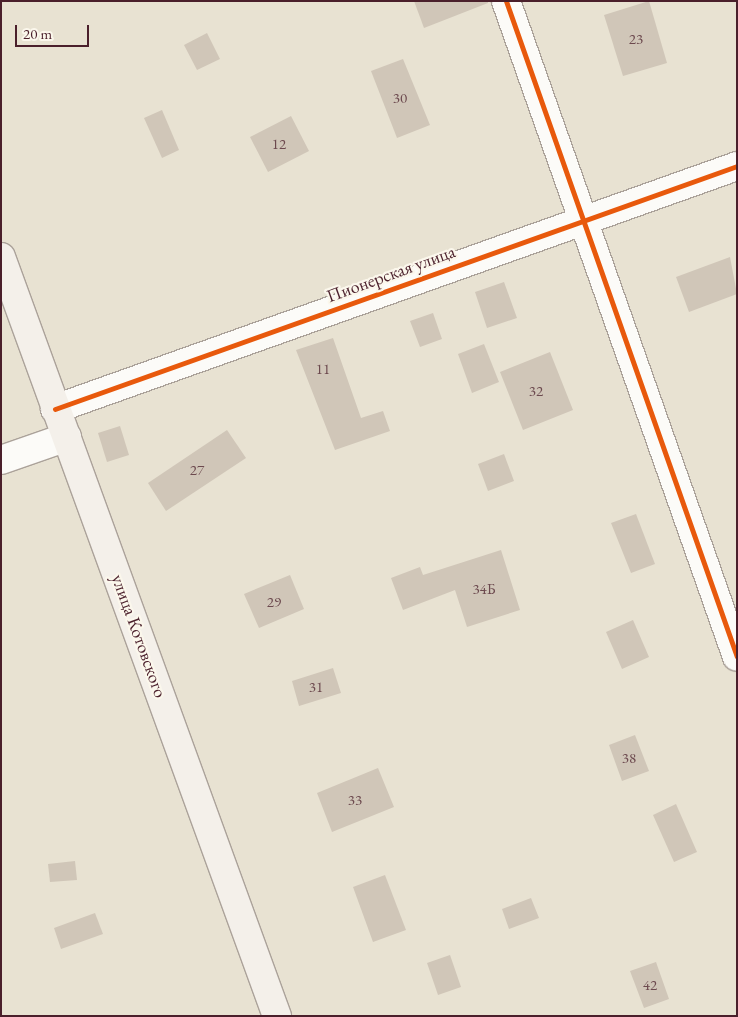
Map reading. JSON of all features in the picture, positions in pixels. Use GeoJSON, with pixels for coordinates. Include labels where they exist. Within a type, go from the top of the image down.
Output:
{"type":"FeatureCollection","features":[{"type":"Feature","properties":{"kind":"main road","name":"улица Котовского"},"geometry":{"type":"LineString","coordinates":[[1,257],[277,1016]]}},
{"type":"Feature","properties":{"kind":"street"},"geometry":{"type":"LineString","coordinates":[[506,1],[580,220],[737,657]]}},
{"type":"Feature","properties":{"kind":"street","name":"Пионерская улица"},"geometry":{"type":"LineString","coordinates":[[55,409],[580,220],[737,166]]}},
{"type":"Feature","properties":{"kind":"street"},"geometry":{"type":"LineString","coordinates":[[1,460],[67,437]]}},
{"type":"Feature","properties":{"kind":"building"},"geometry":{"type":"Polygon","coordinates":[[[414,1],[488,1],[488,3],[424,28],[414,1]]]}},
{"type":"Feature","properties":{"kind":"building"},"geometry":{"type":"Polygon","coordinates":[[[649,1],[667,63],[623,76],[604,15],[649,1]]]}},
{"type":"Feature","properties":{"kind":"building"},"geometry":{"type":"Polygon","coordinates":[[[207,33],[220,59],[197,70],[184,45],[207,33]]]}},
{"type":"Feature","properties":{"kind":"building"},"geometry":{"type":"Polygon","coordinates":[[[403,59],[430,125],[397,138],[371,71],[403,59]]]}},
{"type":"Feature","properties":{"kind":"building"},"geometry":{"type":"Polygon","coordinates":[[[162,110],[179,150],[162,158],[144,118],[162,110]]]}},
{"type":"Feature","properties":{"kind":"building"},"geometry":{"type":"Polygon","coordinates":[[[291,116],[309,151],[268,172],[250,137],[291,116]]]}},
{"type":"Feature","properties":{"kind":"building"},"geometry":{"type":"Polygon","coordinates":[[[730,257],[737,294],[689,312],[676,277],[730,257]]]}},
{"type":"Feature","properties":{"kind":"building"},"geometry":{"type":"Polygon","coordinates":[[[504,282],[517,318],[487,328],[475,292],[504,282]]]}},
{"type":"Feature","properties":{"kind":"building"},"geometry":{"type":"Polygon","coordinates":[[[433,313],[442,339],[420,347],[410,321],[433,313]]]}},
{"type":"Feature","properties":{"kind":"building"},"geometry":{"type":"Polygon","coordinates":[[[333,338],[361,418],[383,411],[390,431],[335,450],[296,350],[333,338]]]}},
{"type":"Feature","properties":{"kind":"building"},"geometry":{"type":"Polygon","coordinates":[[[484,344],[499,382],[472,393],[458,354],[484,344]]]}},
{"type":"Feature","properties":{"kind":"building"},"geometry":{"type":"Polygon","coordinates":[[[550,352],[573,410],[523,430],[500,372],[550,352]]]}},
{"type":"Feature","properties":{"kind":"building"},"geometry":{"type":"Polygon","coordinates":[[[120,426],[129,455],[107,462],[98,433],[120,426]]]}},
{"type":"Feature","properties":{"kind":"building"},"geometry":{"type":"Polygon","coordinates":[[[227,430],[246,458],[166,511],[148,483],[227,430]]]}},
{"type":"Feature","properties":{"kind":"building"},"geometry":{"type":"Polygon","coordinates":[[[504,454],[514,481],[488,491],[478,464],[504,454]]]}},
{"type":"Feature","properties":{"kind":"building"},"geometry":{"type":"Polygon","coordinates":[[[636,514],[655,564],[631,573],[611,523],[636,514]]]}},
{"type":"Feature","properties":{"kind":"building"},"geometry":{"type":"Polygon","coordinates":[[[501,550],[520,610],[467,627],[455,590],[403,610],[391,578],[420,567],[423,575],[501,550]]]}},
{"type":"Feature","properties":{"kind":"building"},"geometry":{"type":"Polygon","coordinates":[[[290,575],[304,609],[259,628],[244,594],[290,575]]]}},
{"type":"Feature","properties":{"kind":"building"},"geometry":{"type":"Polygon","coordinates":[[[633,620],[649,657],[622,669],[606,632],[633,620]]]}},
{"type":"Feature","properties":{"kind":"building"},"geometry":{"type":"Polygon","coordinates":[[[333,668],[341,693],[299,706],[292,681],[333,668]]]}},
{"type":"Feature","properties":{"kind":"building"},"geometry":{"type":"Polygon","coordinates":[[[635,735],[649,771],[622,781],[609,745],[635,735]]]}},
{"type":"Feature","properties":{"kind":"building"},"geometry":{"type":"Polygon","coordinates":[[[378,768],[394,807],[332,832],[317,793],[378,768]]]}},
{"type":"Feature","properties":{"kind":"building"},"geometry":{"type":"Polygon","coordinates":[[[676,804],[697,852],[674,862],[653,815],[676,804]]]}},
{"type":"Feature","properties":{"kind":"building"},"geometry":{"type":"Polygon","coordinates":[[[75,861],[77,880],[50,882],[48,864],[75,861]]]}},
{"type":"Feature","properties":{"kind":"building"},"geometry":{"type":"Polygon","coordinates":[[[385,875],[406,930],[373,942],[353,887],[385,875]]]}},
{"type":"Feature","properties":{"kind":"building"},"geometry":{"type":"Polygon","coordinates":[[[531,898],[539,918],[509,929],[502,909],[531,898]]]}},
{"type":"Feature","properties":{"kind":"building"},"geometry":{"type":"Polygon","coordinates":[[[95,913],[103,934],[61,949],[54,928],[95,913]]]}},
{"type":"Feature","properties":{"kind":"building"},"geometry":{"type":"Polygon","coordinates":[[[450,955],[461,987],[438,995],[427,963],[450,955]]]}},
{"type":"Feature","properties":{"kind":"building"},"geometry":{"type":"Polygon","coordinates":[[[656,962],[669,999],[644,1008],[630,971],[656,962]]]}},
{"type":"Feature","properties":{"kind":"cycle path"},"geometry":{"type":"LineString","coordinates":[[506,1],[737,657]]}},
{"type":"Feature","properties":{"kind":"cycle path"},"geometry":{"type":"LineString","coordinates":[[55,409],[737,166]]}}]}
